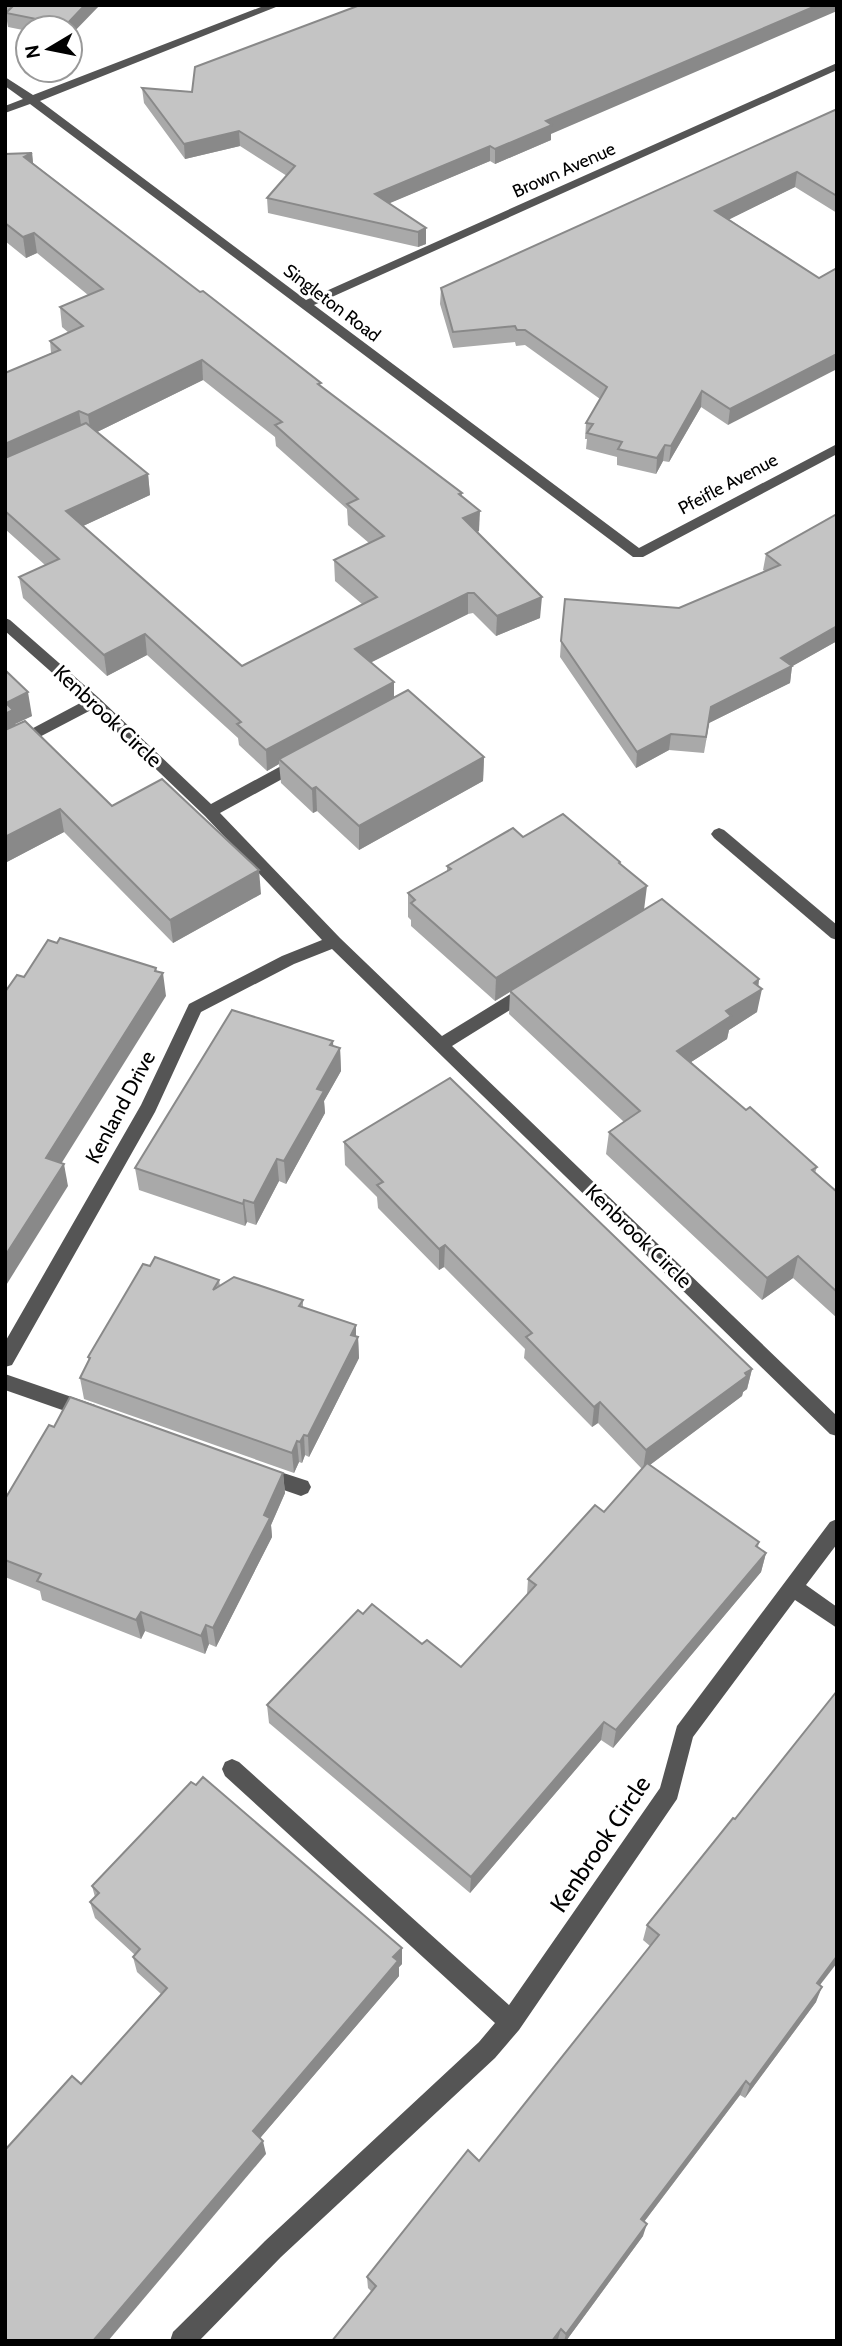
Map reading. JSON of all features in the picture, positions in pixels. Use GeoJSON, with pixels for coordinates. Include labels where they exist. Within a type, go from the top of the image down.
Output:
{"type":"FeatureCollection","features":[{"type":"Feature","properties":{"kind":"street"},"geometry":{"type":"LineString","coordinates":[[5,110],[276,5]]}},
{"type":"Feature","properties":{"kind":"street","name":"Brown Avenue"},"geometry":{"type":"LineString","coordinates":[[305,305],[837,66]]}},
{"type":"Feature","properties":{"kind":"street","name":"Singleton Road"},"geometry":{"type":"LineString","coordinates":[[5,80],[638,554]]}},
{"type":"Feature","properties":{"kind":"street","name":"Pfeifle Avenue"},"geometry":{"type":"LineString","coordinates":[[638,554],[837,448]]}},
{"type":"Feature","properties":{"kind":"street","name":"Kenbrook Circle"},"geometry":{"type":"LineString","coordinates":[[5,623],[210,811],[334,942],[837,1428]]}},
{"type":"Feature","properties":{"kind":"street"},"geometry":{"type":"LineString","coordinates":[[5,750],[94,702]]}},
{"type":"Feature","properties":{"kind":"street"},"geometry":{"type":"LineString","coordinates":[[210,811],[307,759]]}},
{"type":"Feature","properties":{"kind":"street"},"geometry":{"type":"LineString","coordinates":[[719,834],[837,934]]}},
{"type":"Feature","properties":{"kind":"street","name":"Kenland Drive"},"geometry":{"type":"LineString","coordinates":[[5,1359],[149,1107],[195,1008],[288,960],[334,942]]}},
{"type":"Feature","properties":{"kind":"street"},"geometry":{"type":"LineString","coordinates":[[442,1044],[544,982]]}},
{"type":"Feature","properties":{"kind":"street"},"geometry":{"type":"LineString","coordinates":[[5,1382],[108,1419]]}},
{"type":"Feature","properties":{"kind":"street"},"geometry":{"type":"LineString","coordinates":[[249,1469],[301,1488]]}},
{"type":"Feature","properties":{"kind":"street","name":"Kenbrook Circle"},"geometry":{"type":"LineString","coordinates":[[182,2341],[273,2249],[487,2050],[511,2022],[670,1792],[684,1733],[837,1528]]}},
{"type":"Feature","properties":{"kind":"street"},"geometry":{"type":"LineString","coordinates":[[793,1587],[837,1619]]}},
{"type":"Feature","properties":{"kind":"street"},"geometry":{"type":"LineString","coordinates":[[232,1769],[511,2022]]}},
{"type":"Feature","properties":{"kind":"building"},"geometry":{"type":"Polygon","coordinates":[[[14,5],[85,5],[76,14],[6,13],[14,5]]]}},
{"type":"Feature","properties":{"kind":"building"},"geometry":{"type":"Polygon","coordinates":[[[360,5],[818,5],[546,121],[552,125],[495,149],[490,146],[375,194],[426,228],[418,232],[267,198],[295,166],[239,131],[184,144],[142,88],[192,92],[195,67],[360,5]]]}},
{"type":"Feature","properties":{"kind":"building"},"geometry":{"type":"Polygon","coordinates":[[[837,109],[837,196],[797,172],[715,211],[819,278],[837,268],[837,354],[730,409],[702,391],[671,446],[665,445],[657,458],[618,449],[622,442],[587,433],[593,424],[586,423],[607,387],[525,330],[517,330],[515,326],[453,332],[441,288],[837,109]]]}},
{"type":"Feature","properties":{"kind":"building"},"geometry":{"type":"Polygon","coordinates":[[[32,153],[24,157],[200,292],[203,291],[321,383],[318,384],[462,493],[459,494],[480,511],[463,518],[542,597],[497,616],[474,593],[468,593],[355,649],[394,682],[266,750],[237,724],[241,722],[145,634],[104,655],[19,577],[59,559],[5,511],[5,458],[86,423],[148,474],[66,511],[242,666],[377,597],[334,560],[384,536],[347,504],[358,499],[275,425],[282,422],[202,360],[88,415],[79,411],[5,444],[5,373],[60,350],[50,341],[83,326],[60,307],[103,289],[34,233],[23,237],[5,223],[5,154],[32,153]]]}},
{"type":"Feature","properties":{"kind":"building"},"geometry":{"type":"Polygon","coordinates":[[[837,514],[837,626],[781,658],[792,666],[711,707],[706,737],[671,734],[637,752],[561,641],[565,599],[679,608],[780,565],[766,554],[837,514]]]}},
{"type":"Feature","properties":{"kind":"building"},"geometry":{"type":"Polygon","coordinates":[[[5,670],[28,692],[6,703],[13,710],[5,714],[5,670]]]}},
{"type":"Feature","properties":{"kind":"building"},"geometry":{"type":"Polygon","coordinates":[[[408,690],[484,757],[359,826],[316,787],[312,789],[279,759],[408,690]]]}},
{"type":"Feature","properties":{"kind":"building"},"geometry":{"type":"Polygon","coordinates":[[[25,721],[112,806],[162,779],[259,870],[170,920],[60,809],[5,837],[5,730],[25,721]]]}},
{"type":"Feature","properties":{"kind":"building"},"geometry":{"type":"Polygon","coordinates":[[[563,814],[647,886],[496,978],[411,903],[415,900],[408,893],[451,869],[447,866],[513,828],[523,837],[563,814]]]}},
{"type":"Feature","properties":{"kind":"building"},"geometry":{"type":"Polygon","coordinates":[[[662,899],[759,979],[754,983],[762,989],[726,1011],[731,1016],[677,1051],[746,1110],[750,1107],[817,1167],[812,1170],[837,1192],[837,1292],[798,1256],[767,1278],[609,1132],[640,1111],[510,991],[662,899]]]}},
{"type":"Feature","properties":{"kind":"building"},"geometry":{"type":"Polygon","coordinates":[[[60,938],[156,968],[155,971],[163,973],[46,1158],[64,1164],[5,1256],[5,992],[17,975],[24,977],[48,940],[57,943],[60,938]]]}},
{"type":"Feature","properties":{"kind":"building"},"geometry":{"type":"Polygon","coordinates":[[[232,1010],[333,1041],[330,1045],[340,1048],[317,1089],[324,1091],[284,1161],[277,1159],[254,1203],[244,1200],[243,1204],[135,1168],[232,1010]]]}},
{"type":"Feature","properties":{"kind":"building"},"geometry":{"type":"Polygon","coordinates":[[[450,1078],[752,1369],[745,1373],[747,1376],[646,1450],[600,1402],[594,1407],[526,1337],[532,1333],[445,1245],[439,1249],[377,1185],[383,1182],[344,1142],[450,1078]]]}},
{"type":"Feature","properties":{"kind":"building"},"geometry":{"type":"Polygon","coordinates":[[[155,1257],[219,1280],[213,1290],[234,1277],[303,1300],[299,1306],[356,1325],[351,1335],[358,1337],[308,1436],[304,1435],[300,1442],[297,1441],[292,1453],[80,1378],[90,1358],[88,1357],[143,1264],[150,1266],[155,1257]]]}},
{"type":"Feature","properties":{"kind":"building"},"geometry":{"type":"Polygon","coordinates":[[[70,1397],[283,1473],[264,1515],[270,1518],[213,1628],[206,1625],[201,1636],[141,1612],[136,1620],[37,1581],[41,1574],[5,1560],[5,1499],[49,1425],[54,1427],[70,1397]]]}},
{"type":"Feature","properties":{"kind":"building"},"geometry":{"type":"Polygon","coordinates":[[[647,1463],[759,1542],[756,1546],[766,1553],[616,1730],[604,1722],[471,1877],[267,1705],[358,1610],[363,1614],[372,1604],[422,1644],[427,1640],[461,1667],[536,1585],[528,1579],[595,1505],[604,1512],[647,1463]]]}},
{"type":"Feature","properties":{"kind":"building"},"geometry":{"type":"Polygon","coordinates":[[[837,1691],[837,1956],[817,1983],[822,1987],[750,2085],[746,2081],[641,2219],[647,2224],[566,2334],[561,2329],[552,2341],[332,2341],[376,2286],[367,2277],[468,2150],[479,2161],[659,1935],[647,1925],[837,1691]]]}},
{"type":"Feature","properties":{"kind":"building"},"geometry":{"type":"Polygon","coordinates":[[[203,1777],[402,1948],[393,1957],[398,1961],[253,2131],[263,2141],[93,2341],[5,2341],[5,2150],[72,2076],[81,2084],[167,1988],[133,1957],[140,1949],[90,1902],[99,1893],[92,1886],[191,1782],[196,1785],[203,1777]]]}}]}
